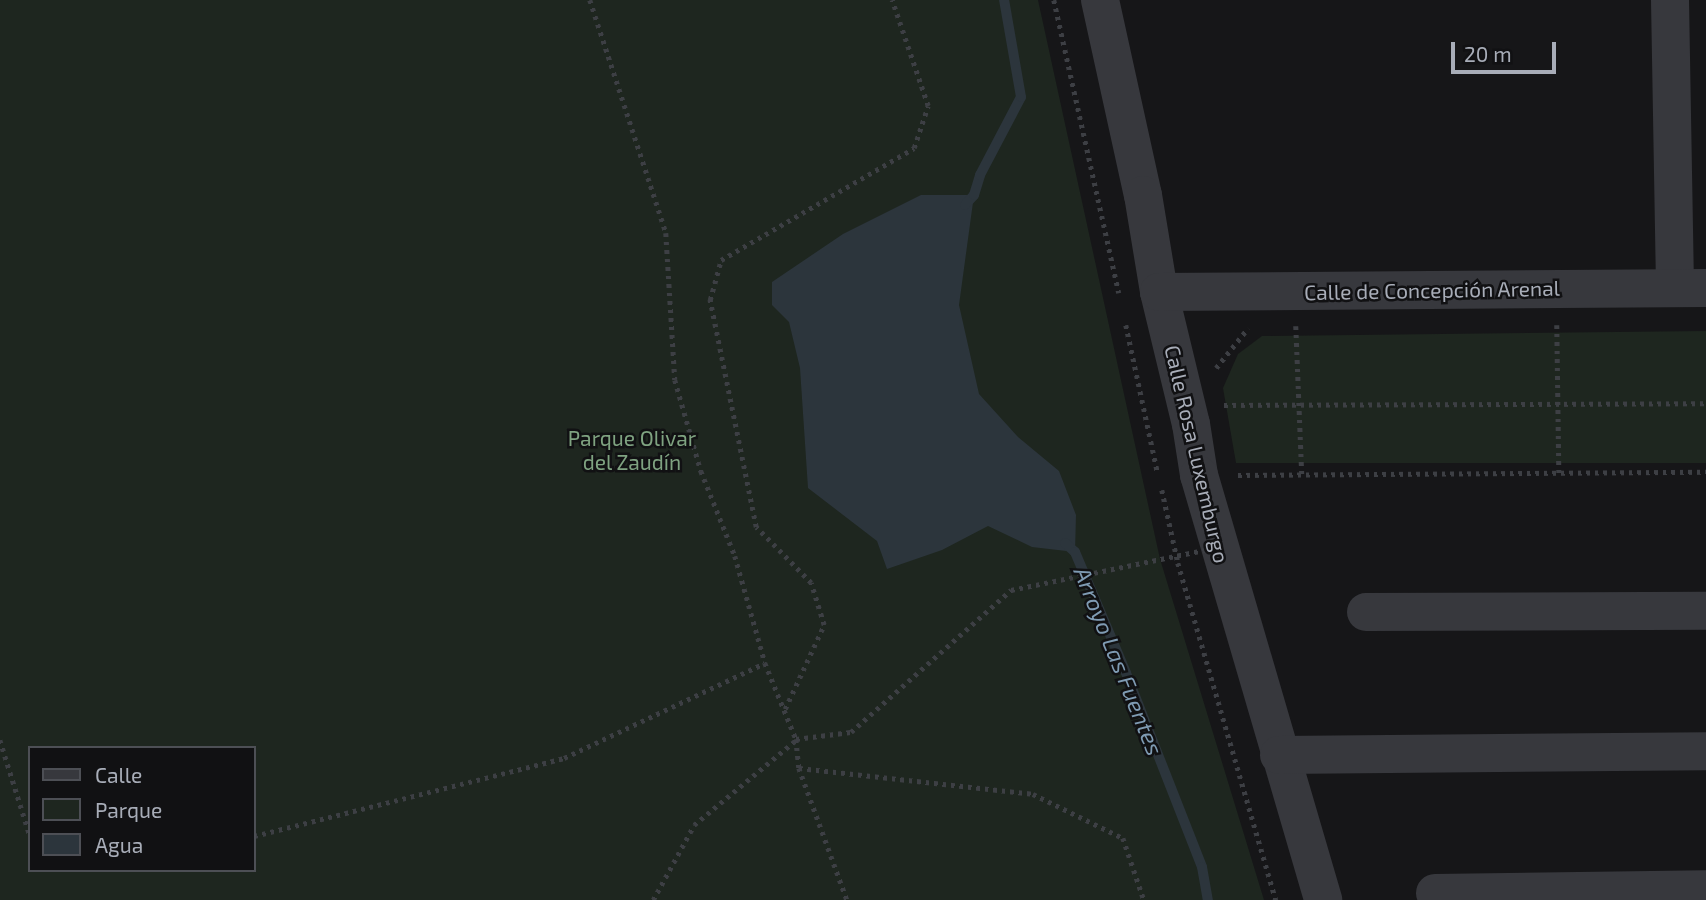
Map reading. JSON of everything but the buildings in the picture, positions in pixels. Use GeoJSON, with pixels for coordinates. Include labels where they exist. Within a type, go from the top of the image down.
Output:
{"type":"FeatureCollection","features":[{"type":"Feature","properties":{"kind":"street","name":"Calle Rosa Luxemburgo"},"geometry":{"type":"LineString","coordinates":[[1100,0],[1143,195],[1158,292],[1191,424],[1199,475],[1323,900]]}},
{"type":"Feature","properties":{"kind":"street"},"geometry":{"type":"LineString","coordinates":[[1670,0],[1691,288]]}},
{"type":"Feature","properties":{"kind":"street","name":"Calle de Concepción Arenal"},"geometry":{"type":"LineString","coordinates":[[1158,292],[1691,288]]}},
{"type":"Feature","properties":{"kind":"street"},"geometry":{"type":"LineString","coordinates":[[1366,612],[1706,611]]}},
{"type":"Feature","properties":{"kind":"street"},"geometry":{"type":"LineString","coordinates":[[1279,755],[1706,751]]}},
{"type":"Feature","properties":{"kind":"street"},"geometry":{"type":"LineString","coordinates":[[1435,893],[1706,890]]}},
{"type":"Feature","properties":{"kind":"path"},"geometry":{"type":"LineString","coordinates":[[590,0],[666,233],[675,380],[701,471],[735,556],[765,663],[796,739],[799,768],[847,900]]}},
{"type":"Feature","properties":{"kind":"path"},"geometry":{"type":"LineString","coordinates":[[784,710],[824,625],[811,583],[756,527],[710,300],[721,260],[914,148],[928,106],[892,0]]}},
{"type":"Feature","properties":{"kind":"path"},"geometry":{"type":"LineString","coordinates":[[1296,318],[1302,475]]}},
{"type":"Feature","properties":{"kind":"path"},"geometry":{"type":"LineString","coordinates":[[1557,320],[1559,473]]}},
{"type":"Feature","properties":{"kind":"path"},"geometry":{"type":"LineString","coordinates":[[1215,382],[1214,369],[1248,328],[1260,326]]}},
{"type":"Feature","properties":{"kind":"path"},"geometry":{"type":"LineString","coordinates":[[1217,405],[1706,403]]}},
{"type":"Feature","properties":{"kind":"path"},"geometry":{"type":"LineString","coordinates":[[1199,475],[1706,472]]}},
{"type":"Feature","properties":{"kind":"path"},"geometry":{"type":"LineString","coordinates":[[653,900],[694,825],[796,739],[851,732],[1011,590],[1218,547]]}},
{"type":"Feature","properties":{"kind":"path"},"geometry":{"type":"LineString","coordinates":[[256,835],[564,758],[765,663]]}},
{"type":"Feature","properties":{"kind":"path"},"geometry":{"type":"LineString","coordinates":[[0,740],[28,830]]}},
{"type":"Feature","properties":{"kind":"path"},"geometry":{"type":"LineString","coordinates":[[799,768],[1033,794],[1123,838],[1144,900]]}},
{"type":"Feature","properties":{"kind":"green space","name":"Parque Olivar del Zaudín"},"geometry":{"type":"Polygon","coordinates":[[[0,0],[1038,0],[1160,559],[1264,900],[0,900],[0,0]]]}},
{"type":"Feature","properties":{"kind":"green space"},"geometry":{"type":"Polygon","coordinates":[[[1706,331],[1706,463],[1236,463],[1223,388],[1238,354],[1262,336],[1706,331]]]}},
{"type":"Feature","properties":{"kind":"water"},"geometry":{"type":"Polygon","coordinates":[[[921,195],[974,195],[959,305],[979,394],[1018,437],[1059,471],[1076,515],[1075,552],[1032,547],[988,526],[942,550],[887,569],[877,541],[808,488],[800,368],[789,322],[772,305],[772,282],[843,234],[921,195]]]}},
{"type":"Feature","properties":{"kind":"waterway","name":"Arroyo Las Fuentes"},"geometry":{"type":"LineString","coordinates":[[965,205],[974,195],[980,175],[1021,97],[1004,0]]}},
{"type":"Feature","properties":{"kind":"waterway","name":"Arroyo Las Fuentes"},"geometry":{"type":"LineString","coordinates":[[1065,543],[1075,552],[1126,673],[1202,867],[1208,900]]}}]}
